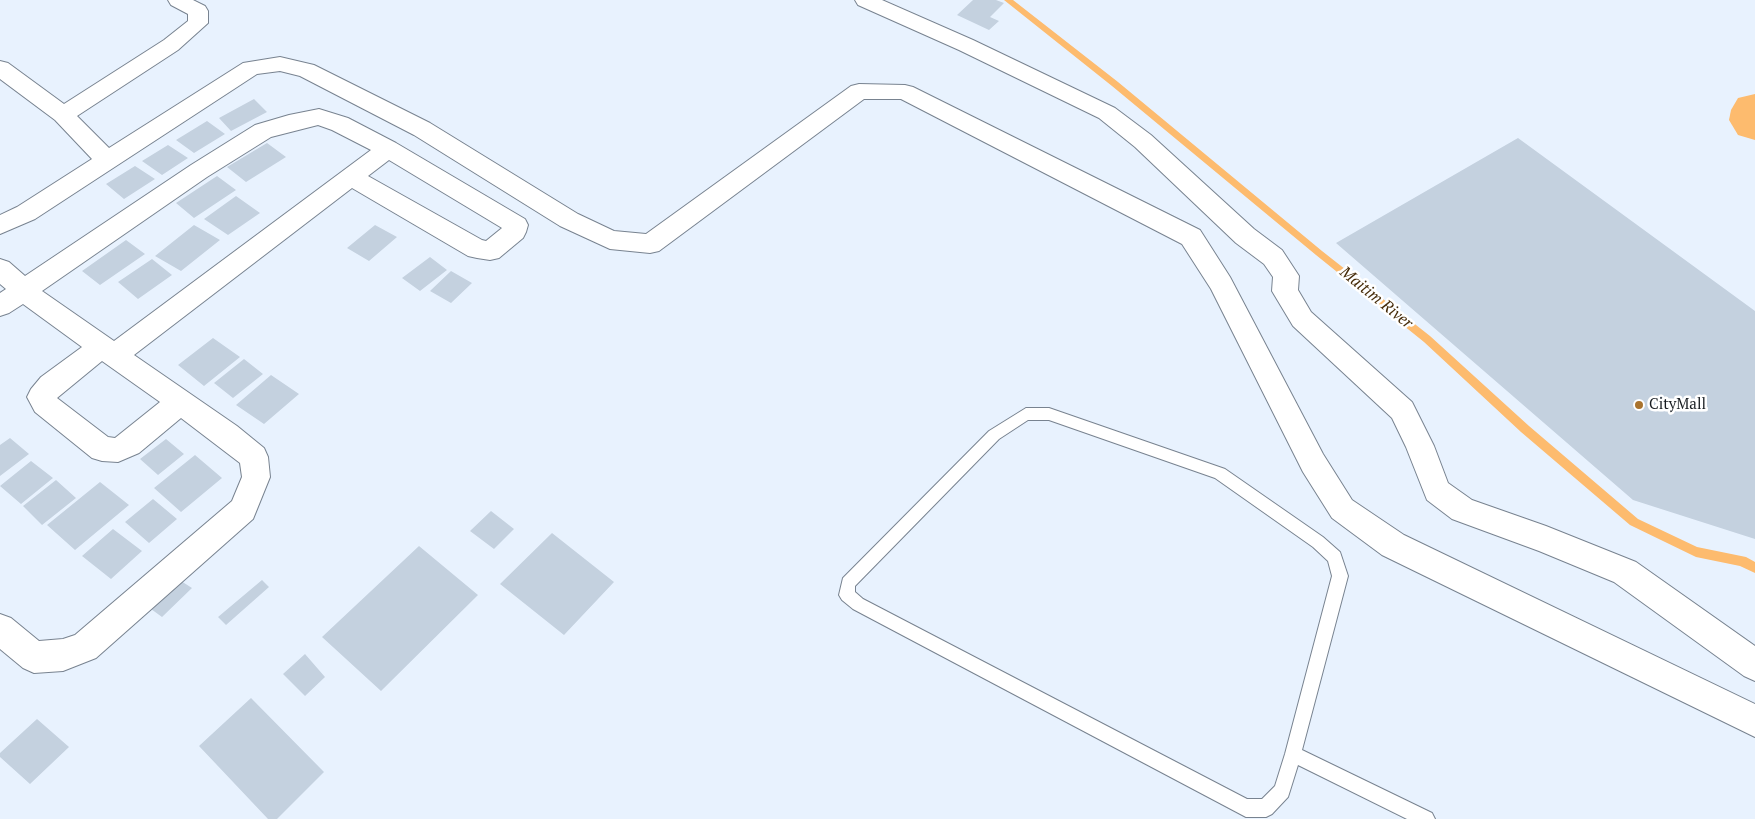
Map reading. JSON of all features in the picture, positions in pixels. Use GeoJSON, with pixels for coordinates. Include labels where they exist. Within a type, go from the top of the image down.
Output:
{"type":"FeatureCollection","features":[{"type":"Feature","properties":{"kind":"street"},"geometry":{"type":"LineString","coordinates":[[63,115],[171,45],[198,23],[198,10],[178,0]]}},
{"type":"Feature","properties":{"kind":"street"},"geometry":{"type":"LineString","coordinates":[[865,0],[966,45],[1107,114],[1143,141],[1245,236],[1273,256],[1286,276],[1285,292],[1302,319],[1402,410],[1420,446],[1437,490],[1462,510],[1546,540],[1625,572],[1755,665]]}},
{"type":"Feature","properties":{"kind":"street"},"geometry":{"type":"LineString","coordinates":[[0,225],[26,213],[251,68],[280,64],[306,70],[422,129],[569,220],[610,240],[650,244],[859,91],[905,92],[1191,237],[1221,284],[1313,463],[1342,509],[1393,545],[1755,721]]}},
{"type":"Feature","properties":{"kind":"street"},"geometry":{"type":"LineString","coordinates":[[0,68],[63,115],[108,161]]}},
{"type":"Feature","properties":{"kind":"street"},"geometry":{"type":"LineString","coordinates":[[0,306],[200,171],[263,132],[289,123],[319,117],[340,124],[388,149],[516,225],[514,232],[490,251],[477,249],[351,177]]}},
{"type":"Feature","properties":{"kind":"street"},"geometry":{"type":"LineString","coordinates":[[180,402],[129,444],[118,450],[102,449],[45,404],[41,397],[51,385],[108,351],[388,149]]}},
{"type":"Feature","properties":{"kind":"street"},"geometry":{"type":"LineString","coordinates":[[0,269],[24,290],[228,435],[254,457],[256,477],[243,510],[85,647],[63,655],[34,656],[0,629]]}},
{"type":"Feature","properties":{"kind":"lane"},"geometry":{"type":"LineString","coordinates":[[1026,414],[1049,414],[1220,473],[1318,542],[1335,557],[1340,576],[1294,754],[1282,791],[1266,808],[1246,808],[858,604],[847,595],[848,583],[994,435],[1026,414]]}},
{"type":"Feature","properties":{"kind":"lane"},"geometry":{"type":"LineString","coordinates":[[1294,754],[1426,819]]}},
{"type":"Feature","properties":{"kind":"building"},"geometry":{"type":"Polygon","coordinates":[[[973,0],[996,0],[1004,3],[990,17],[999,21],[989,30],[957,15],[973,0]]]}},
{"type":"Feature","properties":{"kind":"building"},"geometry":{"type":"Polygon","coordinates":[[[254,99],[267,112],[231,131],[219,118],[254,99]]]}},
{"type":"Feature","properties":{"kind":"building"},"geometry":{"type":"Polygon","coordinates":[[[207,121],[225,134],[194,153],[176,140],[207,121]]]}},
{"type":"Feature","properties":{"kind":"building","name":"CityMall"},"geometry":{"type":"Polygon","coordinates":[[[1518,138],[1755,311],[1755,539],[1633,500],[1336,243],[1518,138]]]}},
{"type":"Feature","properties":{"kind":"building"},"geometry":{"type":"Polygon","coordinates":[[[267,143],[286,157],[246,182],[227,167],[267,143]]]}},
{"type":"Feature","properties":{"kind":"building"},"geometry":{"type":"Polygon","coordinates":[[[168,145],[188,158],[162,175],[142,161],[168,145]]]}},
{"type":"Feature","properties":{"kind":"building"},"geometry":{"type":"Polygon","coordinates":[[[135,166],[155,179],[124,199],[106,184],[135,166]]]}},
{"type":"Feature","properties":{"kind":"building"},"geometry":{"type":"Polygon","coordinates":[[[217,176],[236,190],[194,218],[176,203],[217,176]]]}},
{"type":"Feature","properties":{"kind":"building"},"geometry":{"type":"Polygon","coordinates":[[[236,196],[260,213],[228,235],[204,219],[236,196]]]}},
{"type":"Feature","properties":{"kind":"building"},"geometry":{"type":"Polygon","coordinates":[[[194,225],[220,240],[181,271],[155,256],[194,225]]]}},
{"type":"Feature","properties":{"kind":"building"},"geometry":{"type":"Polygon","coordinates":[[[375,225],[397,237],[369,261],[347,248],[375,225]]]}},
{"type":"Feature","properties":{"kind":"building"},"geometry":{"type":"Polygon","coordinates":[[[126,240],[145,254],[100,285],[82,271],[126,240]]]}},
{"type":"Feature","properties":{"kind":"building"},"geometry":{"type":"Polygon","coordinates":[[[430,257],[447,270],[420,291],[402,278],[430,257]]]}},
{"type":"Feature","properties":{"kind":"building"},"geometry":{"type":"Polygon","coordinates":[[[152,259],[172,275],[138,299],[118,282],[152,259]]]}},
{"type":"Feature","properties":{"kind":"building"},"geometry":{"type":"Polygon","coordinates":[[[451,271],[472,283],[451,303],[430,291],[451,271]]]}},
{"type":"Feature","properties":{"kind":"building"},"geometry":{"type":"Polygon","coordinates":[[[213,338],[240,357],[204,386],[178,365],[213,338]]]}},
{"type":"Feature","properties":{"kind":"building"},"geometry":{"type":"Polygon","coordinates":[[[244,359],[263,374],[233,398],[214,383],[244,359]]]}},
{"type":"Feature","properties":{"kind":"building"},"geometry":{"type":"Polygon","coordinates":[[[271,375],[299,394],[264,424],[236,405],[271,375]]]}},
{"type":"Feature","properties":{"kind":"building"},"geometry":{"type":"Polygon","coordinates":[[[10,438],[29,454],[0,476],[0,445],[10,438]]]}},
{"type":"Feature","properties":{"kind":"building"},"geometry":{"type":"Polygon","coordinates":[[[166,439],[184,454],[158,475],[140,459],[166,439]]]}},
{"type":"Feature","properties":{"kind":"building"},"geometry":{"type":"Polygon","coordinates":[[[195,455],[222,478],[181,512],[154,488],[195,455]]]}},
{"type":"Feature","properties":{"kind":"building"},"geometry":{"type":"Polygon","coordinates":[[[31,461],[53,478],[21,504],[0,486],[31,461]]]}},
{"type":"Feature","properties":{"kind":"building"},"geometry":{"type":"Polygon","coordinates":[[[56,480],[76,498],[42,525],[23,506],[56,480]]]}},
{"type":"Feature","properties":{"kind":"building"},"geometry":{"type":"Polygon","coordinates":[[[100,482],[129,505],[75,550],[47,525],[100,482]]]}},
{"type":"Feature","properties":{"kind":"building"},"geometry":{"type":"Polygon","coordinates":[[[153,499],[177,519],[149,543],[125,522],[153,499]]]}},
{"type":"Feature","properties":{"kind":"building"},"geometry":{"type":"Polygon","coordinates":[[[491,511],[514,529],[494,549],[470,531],[491,511]]]}},
{"type":"Feature","properties":{"kind":"building"},"geometry":{"type":"Polygon","coordinates":[[[113,529],[142,551],[111,579],[82,556],[113,529]]]}},
{"type":"Feature","properties":{"kind":"building"},"geometry":{"type":"Polygon","coordinates":[[[552,533],[614,582],[564,635],[500,584],[552,533]]]}},
{"type":"Feature","properties":{"kind":"building"},"geometry":{"type":"Polygon","coordinates":[[[419,546],[478,595],[381,691],[322,637],[419,546]]]}},
{"type":"Feature","properties":{"kind":"building"},"geometry":{"type":"Polygon","coordinates":[[[262,580],[269,587],[226,625],[218,617],[262,580]]]}},
{"type":"Feature","properties":{"kind":"building"},"geometry":{"type":"Polygon","coordinates":[[[181,581],[192,588],[162,617],[151,609],[181,581]]]}},
{"type":"Feature","properties":{"kind":"building"},"geometry":{"type":"Polygon","coordinates":[[[305,654],[325,677],[305,696],[283,674],[305,654]]]}},
{"type":"Feature","properties":{"kind":"building"},"geometry":{"type":"Polygon","coordinates":[[[251,698],[324,772],[277,819],[268,819],[199,746],[251,698]]]}},
{"type":"Feature","properties":{"kind":"building"},"geometry":{"type":"Polygon","coordinates":[[[37,719],[69,747],[30,784],[0,757],[0,753],[37,719]]]}},
{"type":"Feature","properties":{"kind":"waterway","name":"Maitim River"},"geometry":{"type":"LineString","coordinates":[[1008,0],[1115,84],[1319,253],[1427,339],[1525,429],[1634,522],[1696,552],[1742,561],[1755,568]]}},
{"type":"Feature","properties":{"kind":"waterway","name":"Maitim River"},"geometry":{"type":"LineString","coordinates":[[1755,110],[1753,120],[1755,123]]}},
{"type":"Feature","properties":{"kind":"place","name":"CityMall"},"geometry":{"type":"Point","coordinates":[1639,405]}}]}
